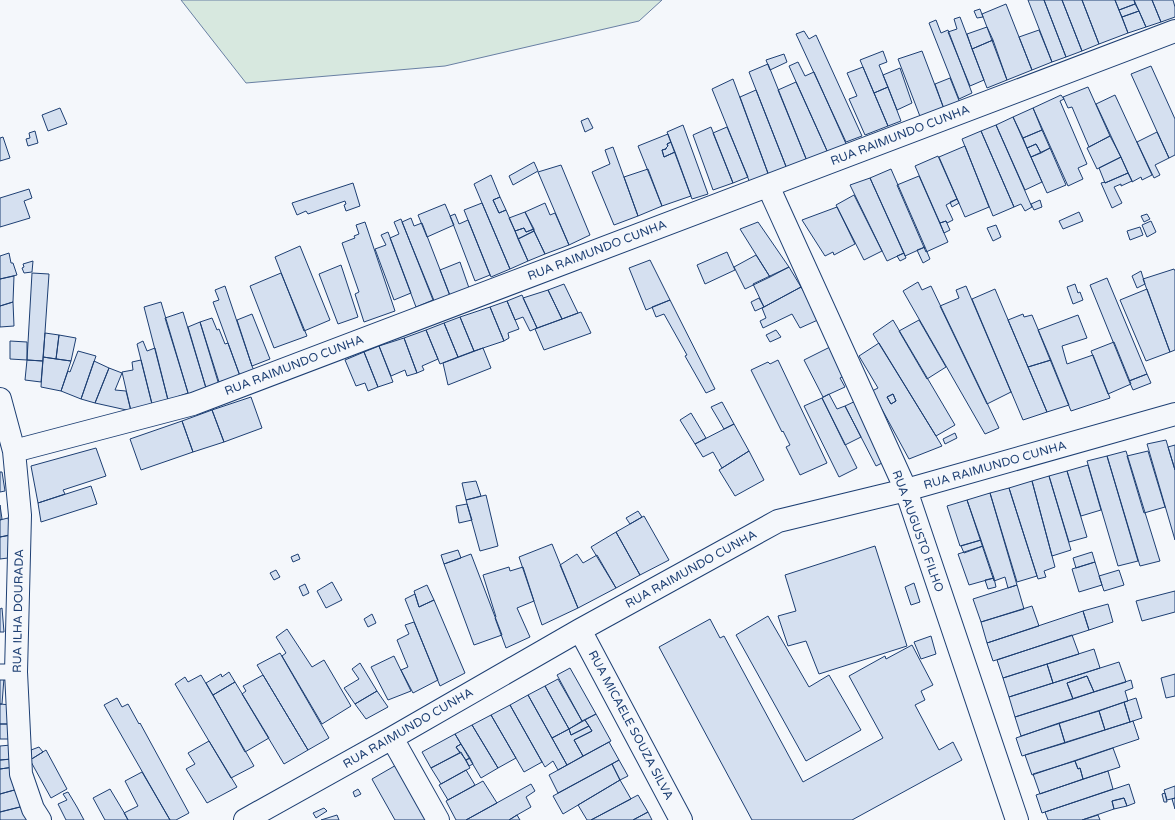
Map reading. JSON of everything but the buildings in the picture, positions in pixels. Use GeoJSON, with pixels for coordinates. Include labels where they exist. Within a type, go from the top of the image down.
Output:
{"type":"FeatureCollection","features":[{"type":"Feature","properties":{"kind":"street","name":"RUA RAIMUNDO CUNHA"},"geometry":{"type":"LineString","coordinates":[[14,451],[193,404],[1175,31]]}},
{"type":"Feature","properties":{"kind":"street","name":"RUA AUGUSTO FILHO"},"geometry":{"type":"LineString","coordinates":[[768,186],[906,490],[1017,820]]}},
{"type":"Feature","properties":{"kind":"street","name":"RUA ILHA DOURADA"},"geometry":{"type":"LineString","coordinates":[[0,399],[14,451],[20,515],[8,672],[21,774],[33,809],[40,820]]}},
{"type":"Feature","properties":{"kind":"street","name":"RUA RAIMUNDO CUNHA"},"geometry":{"type":"LineString","coordinates":[[246,820],[580,630],[778,521],[906,490],[1175,414]]}},
{"type":"Feature","properties":{"kind":"street","name":"RUA MICAELE SOUZA SILVA"},"geometry":{"type":"LineString","coordinates":[[580,630],[681,820]]}},
{"type":"Feature","properties":{"kind":"street"},"geometry":{"type":"LineString","coordinates":[[392,738],[438,820]]}},
{"type":"Feature","properties":{"kind":"shaded area"},"geometry":{"type":"Polygon","coordinates":[[[181,0],[662,0],[639,21],[445,66],[246,83],[181,0]]]}}]}
